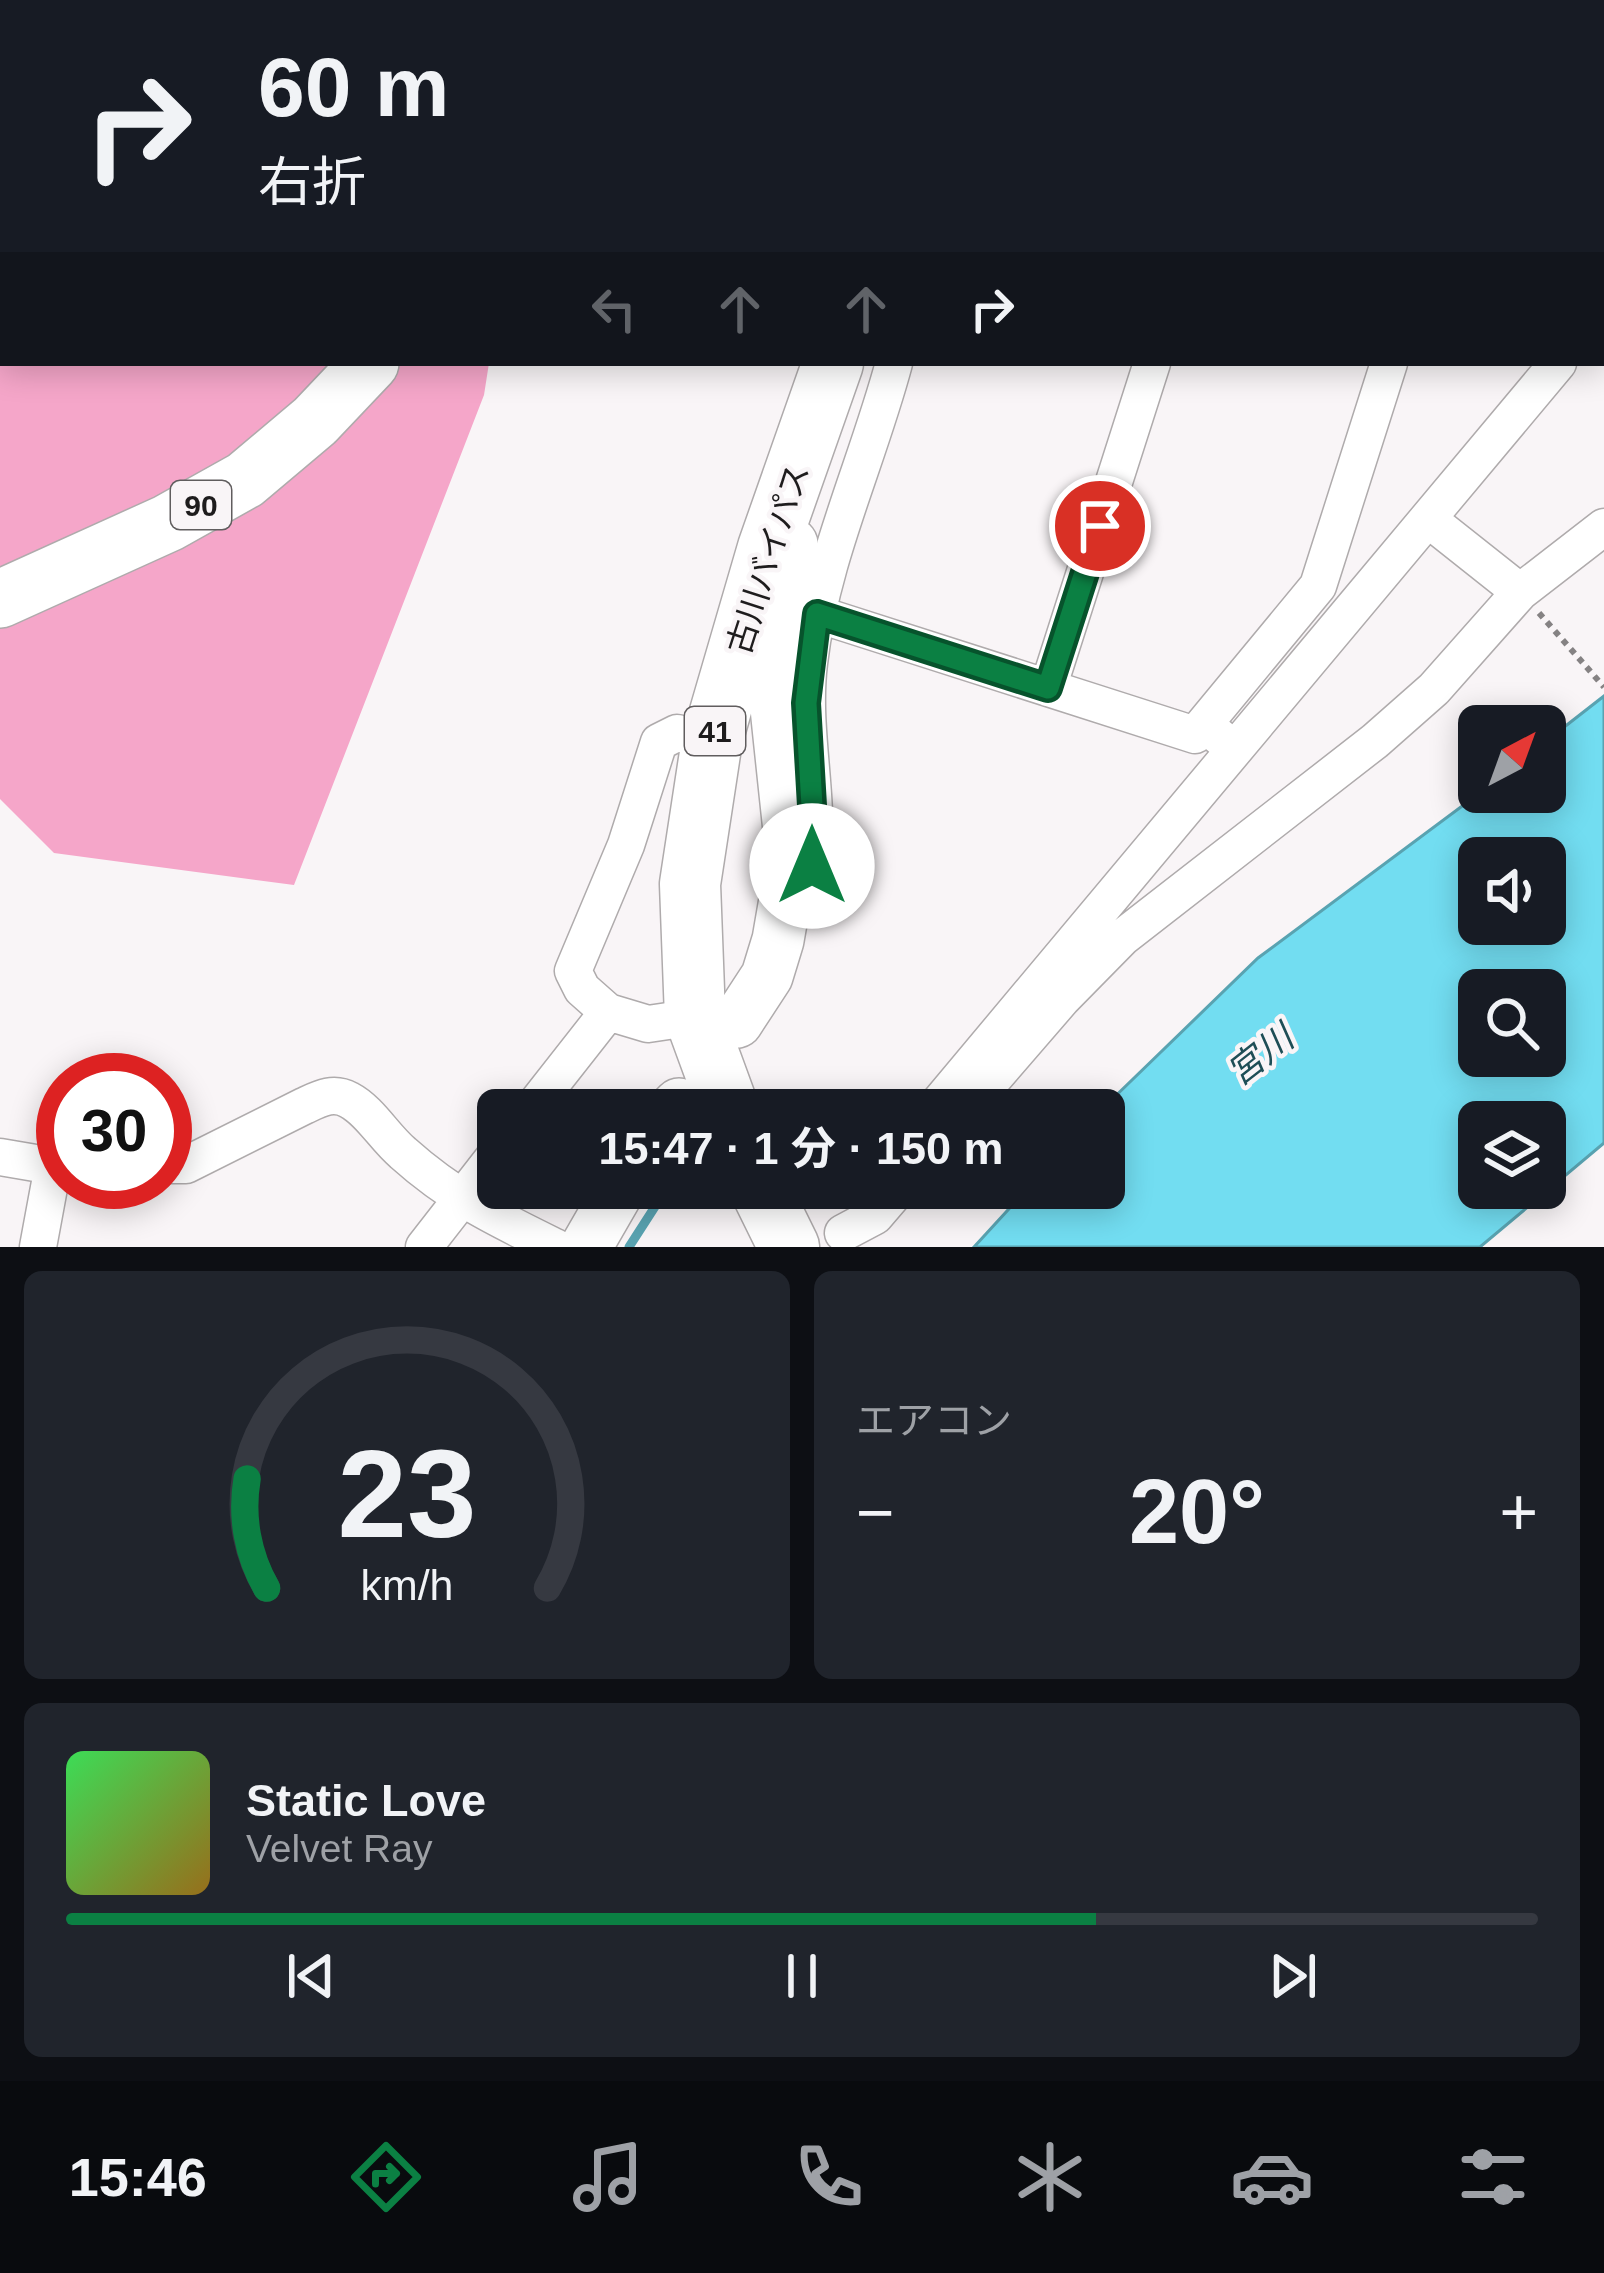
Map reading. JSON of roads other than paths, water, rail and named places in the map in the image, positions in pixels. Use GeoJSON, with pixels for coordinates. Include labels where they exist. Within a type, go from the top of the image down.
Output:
{"type":"FeatureCollection","features":[{"type":"Feature","properties":{"kind":"highway","name":"古川バイパス"},"geometry":{"type":"LineString","coordinates":[[699,1089],[716,1019],[690,884],[712,740],[768,548],[835,366]]}},
{"type":"Feature","properties":{"kind":"highway"},"geometry":{"type":"LineString","coordinates":[[784,1209],[821,1242]]}},
{"type":"Feature","properties":{"kind":"main road","name":"90"},"geometry":{"type":"LineString","coordinates":[[0,599],[168,523],[245,480],[315,421],[367,366]]}},
{"type":"Feature","properties":{"kind":"main road"},"geometry":{"type":"LineString","coordinates":[[716,1019],[766,976],[778,940],[792,859],[774,688],[779,626],[787,562],[835,366]]}},
{"type":"Feature","properties":{"kind":"main road"},"geometry":{"type":"LineString","coordinates":[[586,1247],[608,1209]]}},
{"type":"Feature","properties":{"kind":"street"},"geometry":{"type":"LineString","coordinates":[[786,892],[809,890],[814,840],[806,703],[817,614],[892,366]]}},
{"type":"Feature","properties":{"kind":"street"},"geometry":{"type":"LineString","coordinates":[[1048,688],[1150,366]]}},
{"type":"Feature","properties":{"kind":"street"},"geometry":{"type":"LineString","coordinates":[[950,1089],[1220,737],[1318,586],[1388,366]]}},
{"type":"Feature","properties":{"kind":"street"},"geometry":{"type":"LineString","coordinates":[[1220,737],[1428,519],[1556,366]]}},
{"type":"Feature","properties":{"kind":"street"},"geometry":{"type":"LineString","coordinates":[[1428,519],[1531,603]]}},
{"type":"Feature","properties":{"kind":"street"},"geometry":{"type":"LineString","coordinates":[[984,1089],[1123,937],[1376,741],[1531,603],[1604,527]]}},
{"type":"Feature","properties":{"kind":"street"},"geometry":{"type":"LineString","coordinates":[[817,614],[1195,735],[1220,737]]}},
{"type":"Feature","properties":{"kind":"street"},"geometry":{"type":"LineString","coordinates":[[712,740],[677,733],[659,742],[626,845],[573,971],[582,989],[608,1012],[648,1024],[716,1019]]}},
{"type":"Feature","properties":{"kind":"street"},"geometry":{"type":"LineString","coordinates":[[548,1089],[608,1012]]}},
{"type":"Feature","properties":{"kind":"street"},"geometry":{"type":"LineString","coordinates":[[192,1162],[324,1097],[340,1096],[359,1106],[401,1152],[461,1200],[555,1247]]}},
{"type":"Feature","properties":{"kind":"street"},"geometry":{"type":"LineString","coordinates":[[0,1157],[36,1161]]}},
{"type":"Feature","properties":{"kind":"street"},"geometry":{"type":"LineString","coordinates":[[424,1247],[477,1179]]}},
{"type":"Feature","properties":{"kind":"street"},"geometry":{"type":"LineString","coordinates":[[38,1247],[47,1209]]}},
{"type":"Feature","properties":{"kind":"street"},"geometry":{"type":"LineString","coordinates":[[821,1242],[853,1209]]}},
{"type":"Feature","properties":{"kind":"street"},"geometry":{"type":"LineString","coordinates":[[821,1242],[881,1209]]}},
{"type":"Feature","properties":{"kind":"water","name":"宮川"},"geometry":{"type":"Polygon","coordinates":[[[1604,696],[1604,1143],[1566,1175],[1566,1101],[1458,1101],[1458,1209],[1525,1209],[1480,1247],[974,1247],[1009,1209],[1125,1209],[1123,1089],[1258,958],[1458,809],[1458,813],[1566,813],[1566,726],[1604,696]]]}},
{"type":"Feature","properties":{"kind":"waterway"},"geometry":{"type":"LineString","coordinates":[[629,1247],[653,1209]]}}]}
